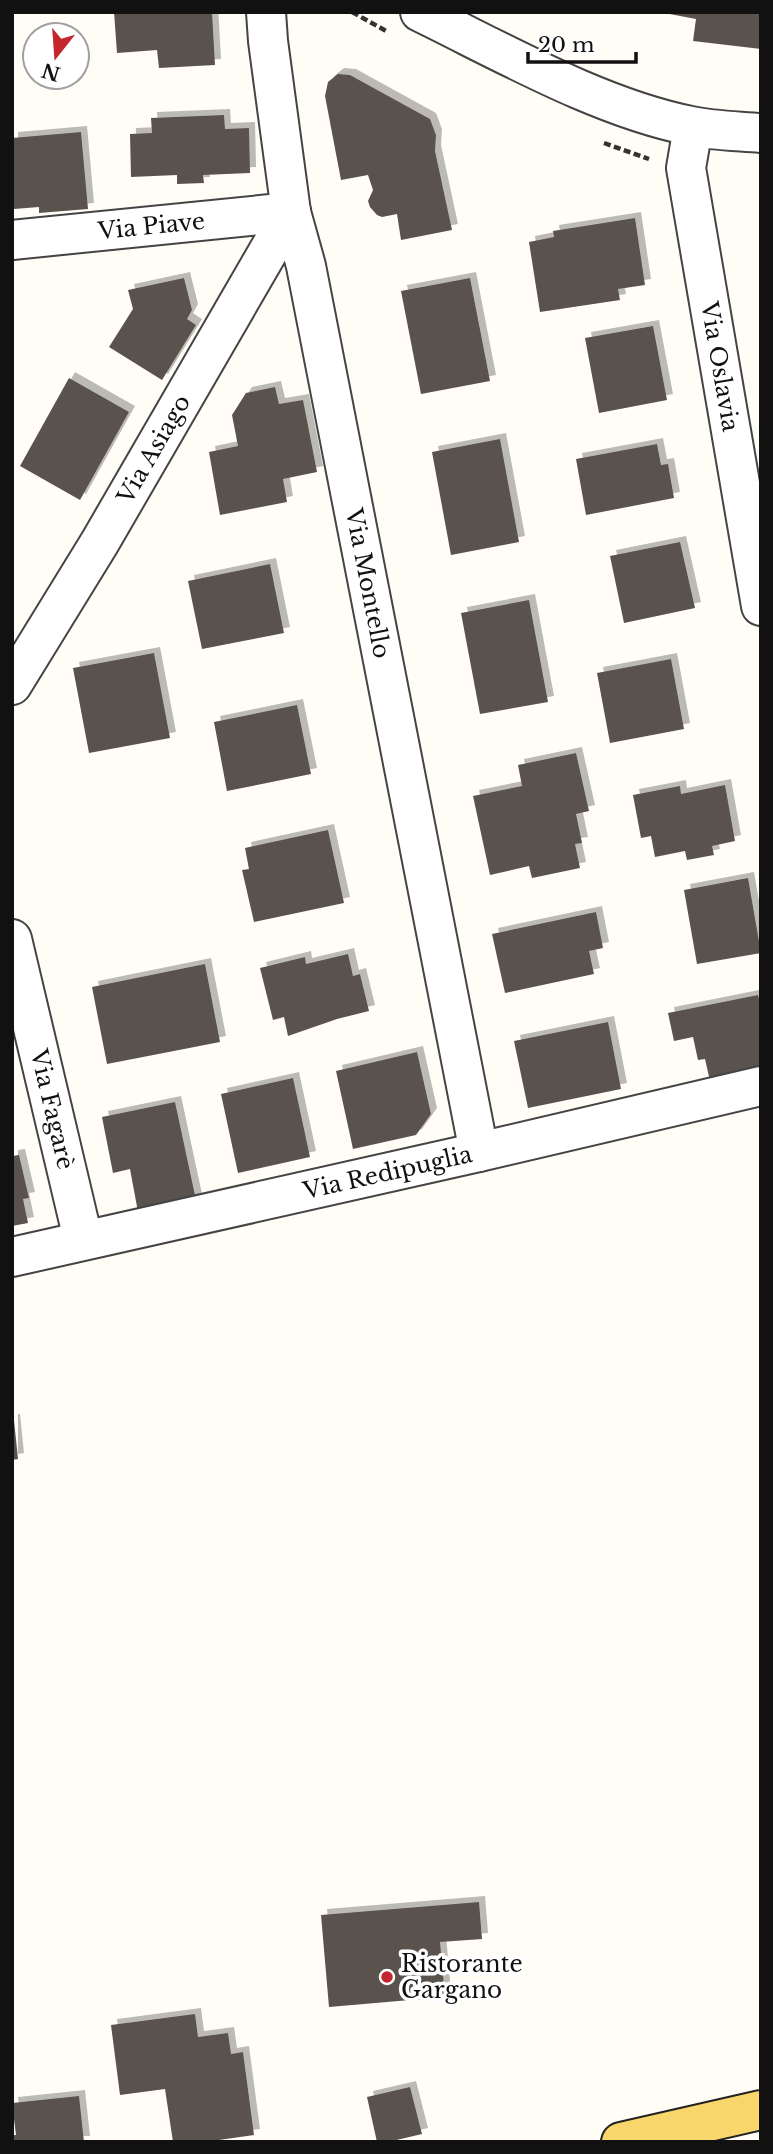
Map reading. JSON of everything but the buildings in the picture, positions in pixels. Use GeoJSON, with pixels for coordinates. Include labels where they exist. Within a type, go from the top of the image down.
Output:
{"type":"FeatureCollection","features":[{"type":"Feature","properties":{"kind":"main road"},"geometry":{"type":"LineString","coordinates":[[621,2142],[761,2110]]}},
{"type":"Feature","properties":{"kind":"street","name":"Via Montello"},"geometry":{"type":"LineString","coordinates":[[266,12],[291,212],[309,279],[479,1152]]}},
{"type":"Feature","properties":{"kind":"street"},"geometry":{"type":"LineString","coordinates":[[420,12],[598,96],[656,117],[693,127],[761,133]]}},
{"type":"Feature","properties":{"kind":"street","name":"Via Oslavia"},"geometry":{"type":"LineString","coordinates":[[693,127],[686,168],[761,606]]}},
{"type":"Feature","properties":{"kind":"street","name":"Via Piave"},"geometry":{"type":"LineString","coordinates":[[12,240],[291,212]]}},
{"type":"Feature","properties":{"kind":"street","name":"Via Asiago"},"geometry":{"type":"LineString","coordinates":[[12,685],[100,542],[291,212]]}},
{"type":"Feature","properties":{"kind":"street","name":"Via Fagarè"},"geometry":{"type":"LineString","coordinates":[[12,939],[83,1239]]}},
{"type":"Feature","properties":{"kind":"street","name":"Via Redipuglia"},"geometry":{"type":"LineString","coordinates":[[12,1257],[761,1086]]}},
{"type":"Feature","properties":{"kind":"place","name":"Ristorante Gargano"},"geometry":{"type":"Point","coordinates":[387,1977]}}]}
